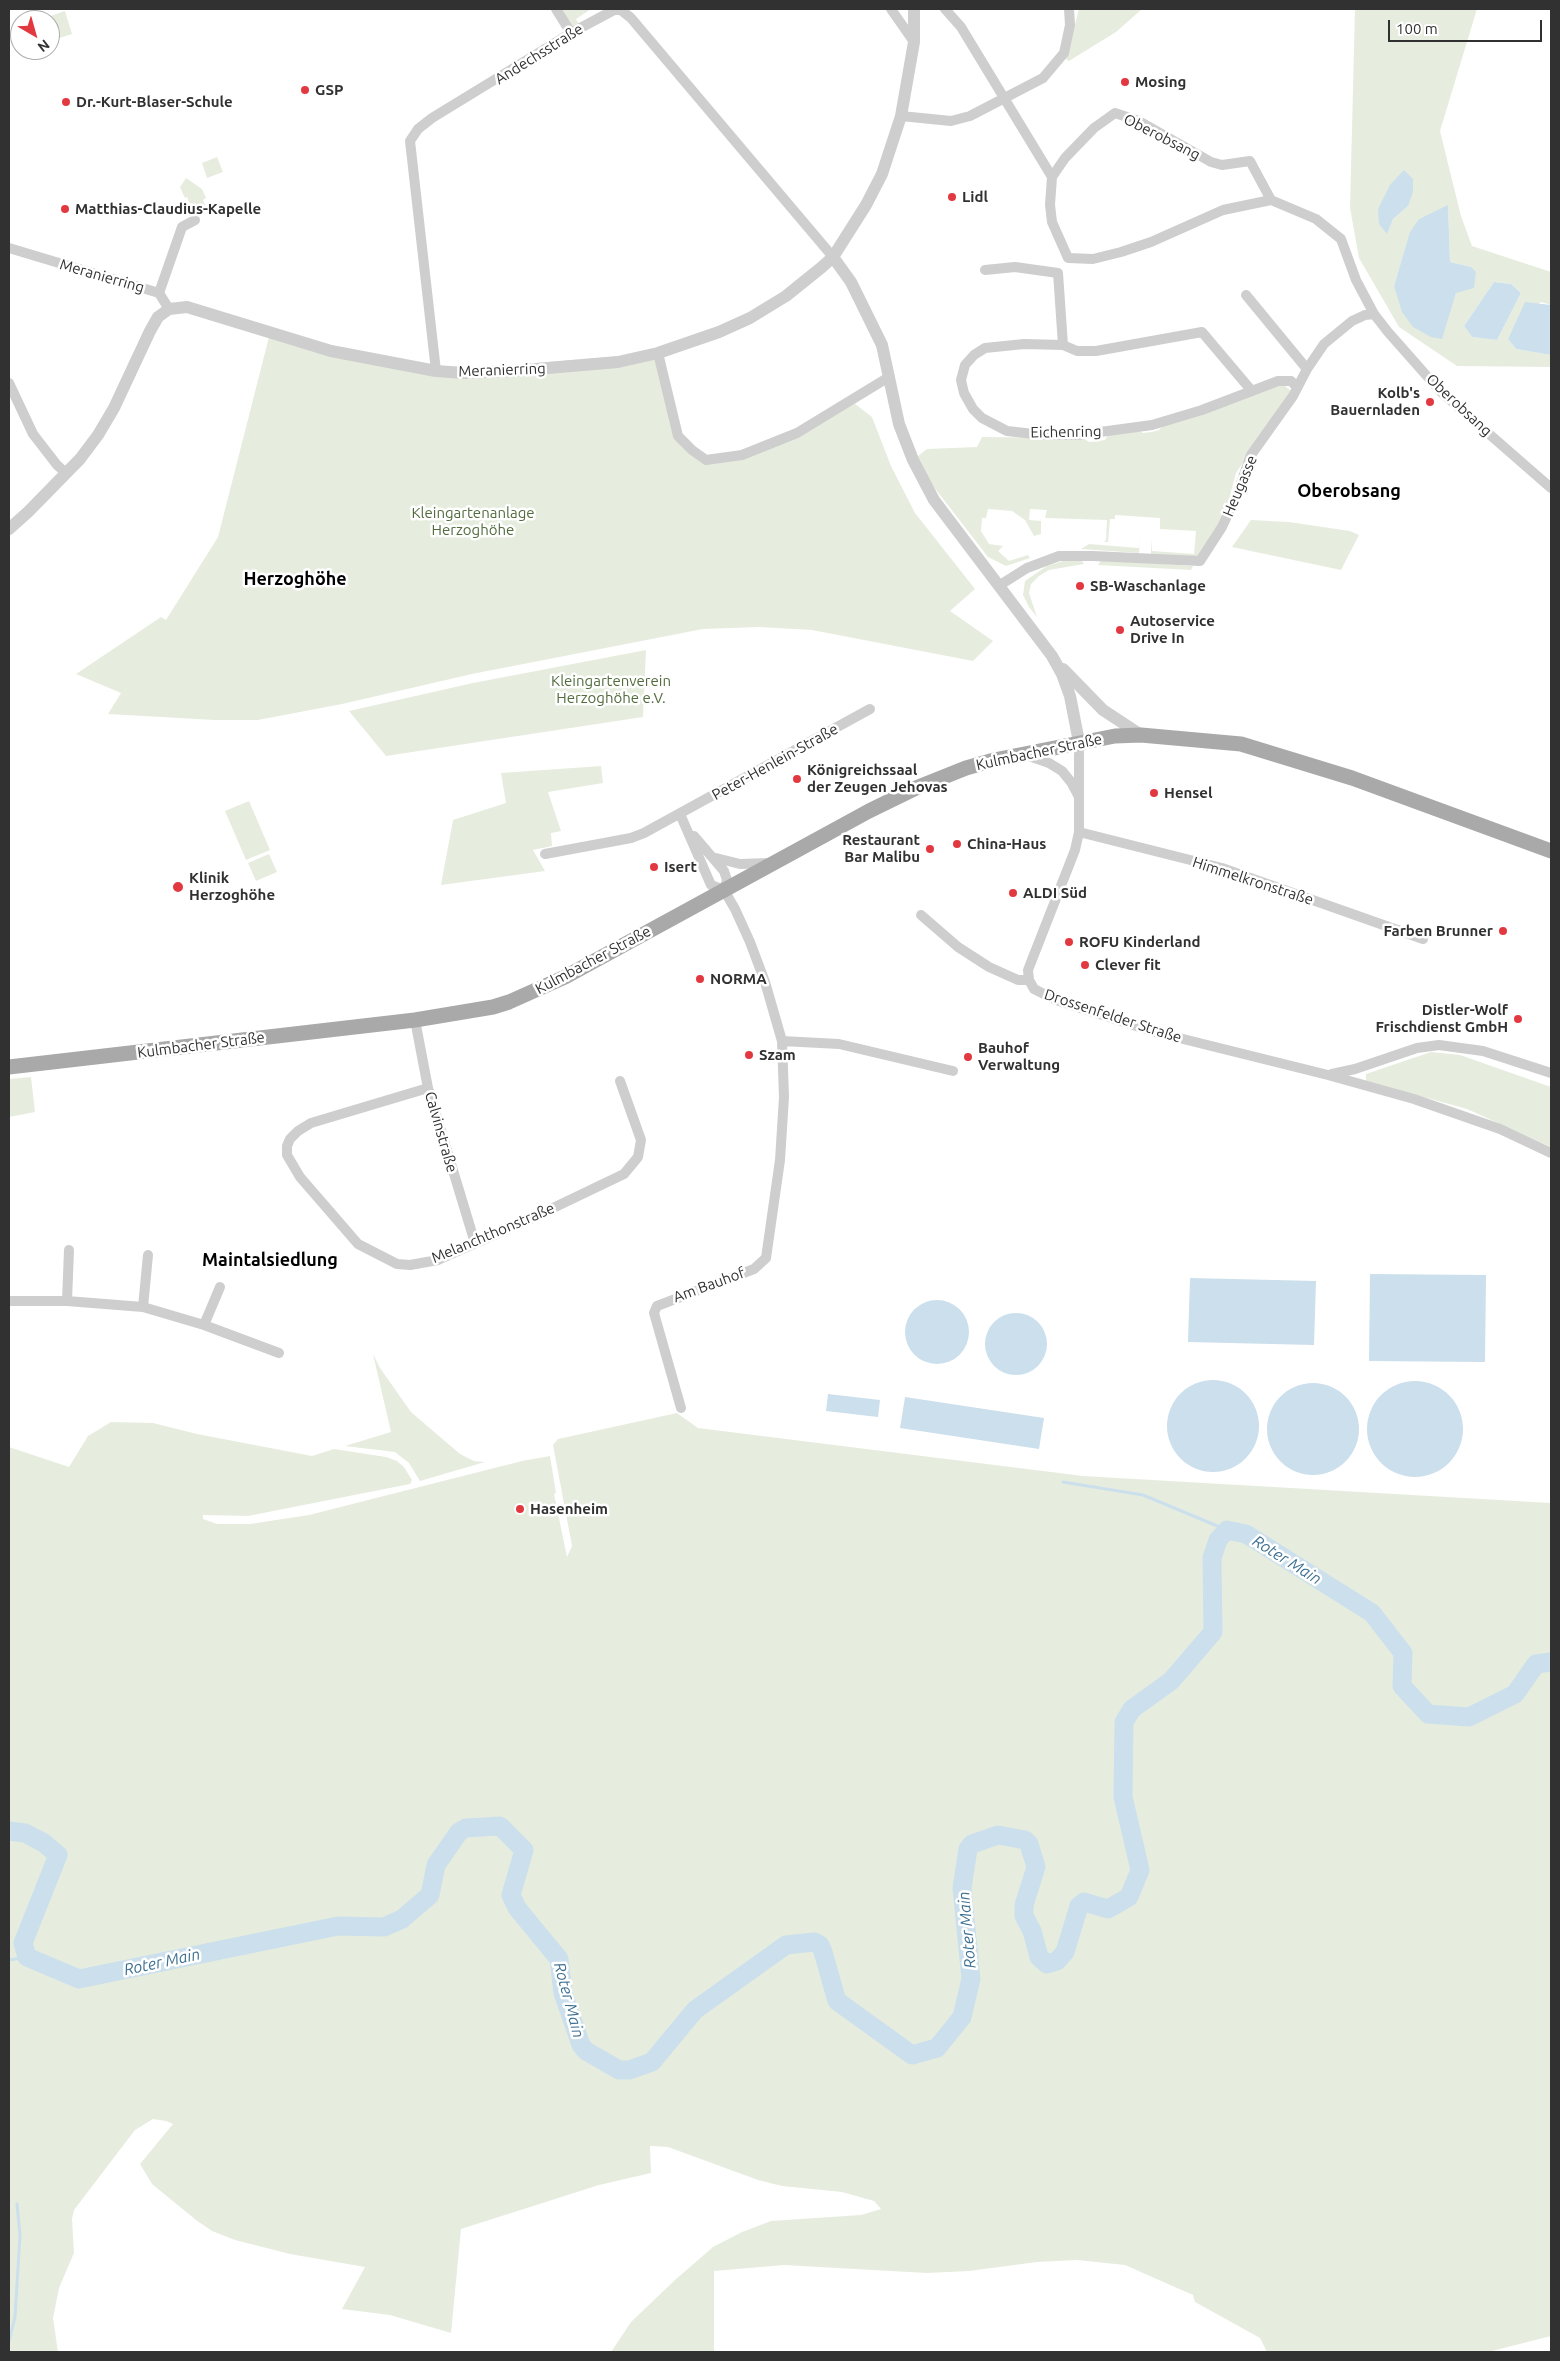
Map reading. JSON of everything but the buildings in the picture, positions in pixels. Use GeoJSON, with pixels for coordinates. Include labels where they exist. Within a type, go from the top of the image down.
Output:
{"type":"FeatureCollection","features":[{"type":"Feature","properties":{"kind":"main road","name":"Kulmbacher Straße"},"geometry":{"type":"LineString","coordinates":[[9,1067],[415,1020],[493,1007],[566,977],[773,862],[916,788],[966,768],[1019,753],[1115,736],[1141,735],[1242,744],[1352,778],[1551,851]]}},
{"type":"Feature","properties":{"kind":"street"},"geometry":{"type":"LineString","coordinates":[[556,9],[571,33]]}},
{"type":"Feature","properties":{"kind":"street"},"geometry":{"type":"LineString","coordinates":[[891,9],[914,42]]}},
{"type":"Feature","properties":{"kind":"street","name":"Meranierring"},"geometry":{"type":"LineString","coordinates":[[9,248],[159,293],[169,309],[187,307],[330,351],[436,371],[474,372],[564,368],[618,362],[658,353],[719,332],[750,318],[786,296],[832,257],[866,204],[882,174],[900,116],[914,42],[914,9]]}},
{"type":"Feature","properties":{"kind":"street"},"geometry":{"type":"LineString","coordinates":[[945,9],[961,27],[1052,177],[1050,205],[1052,222],[1068,258]]}},
{"type":"Feature","properties":{"kind":"street"},"geometry":{"type":"LineString","coordinates":[[900,116],[951,121],[970,116],[1044,78],[1056,65],[1064,52],[1070,25],[1069,9]]}},
{"type":"Feature","properties":{"kind":"street","name":"Andechsstraße"},"geometry":{"type":"LineString","coordinates":[[436,371],[410,141],[418,129],[432,118],[571,33],[611,11],[619,10],[628,15],[832,257]]}},
{"type":"Feature","properties":{"kind":"street","name":"Oberobsang"},"geometry":{"type":"LineString","coordinates":[[1052,177],[1065,158],[1094,128],[1115,113],[1139,121],[1211,162],[1222,165],[1250,161],[1270,200],[1316,219],[1341,239],[1356,280],[1374,314],[1441,392],[1551,488]]}},
{"type":"Feature","properties":{"kind":"street"},"geometry":{"type":"LineString","coordinates":[[1068,258],[1094,259],[1122,252],[1151,242],[1223,210],[1270,200]]}},
{"type":"Feature","properties":{"kind":"street"},"geometry":{"type":"LineString","coordinates":[[159,293],[182,228],[195,220]]}},
{"type":"Feature","properties":{"kind":"street"},"geometry":{"type":"LineString","coordinates":[[832,257],[851,282],[870,317],[882,345],[899,424],[913,460],[934,500],[1052,656],[1096,704],[1141,735]]}},
{"type":"Feature","properties":{"kind":"street"},"geometry":{"type":"LineString","coordinates":[[1063,345],[1058,273],[1068,258]]}},
{"type":"Feature","properties":{"kind":"street"},"geometry":{"type":"LineString","coordinates":[[985,270],[1015,268],[1058,273]]}},
{"type":"Feature","properties":{"kind":"street"},"geometry":{"type":"LineString","coordinates":[[1246,295],[1307,369]]}},
{"type":"Feature","properties":{"kind":"street"},"geometry":{"type":"LineString","coordinates":[[9,529],[66,473],[98,435],[114,408],[150,331],[158,317],[169,309]]}},
{"type":"Feature","properties":{"kind":"street"},"geometry":{"type":"LineString","coordinates":[[1298,387],[1307,369],[1324,344],[1352,321],[1365,315],[1374,314]]}},
{"type":"Feature","properties":{"kind":"street","name":"Eichenring"},"geometry":{"type":"LineString","coordinates":[[1251,390],[1202,332],[1096,351],[1077,351],[1063,345],[1004,345],[985,348],[974,355],[965,365],[961,380],[964,393],[973,409],[987,422],[1007,431],[1043,435],[1078,434],[1152,425],[1202,410],[1278,381],[1291,380],[1298,387]]}},
{"type":"Feature","properties":{"kind":"street"},"geometry":{"type":"LineString","coordinates":[[658,353],[678,436],[692,450],[706,460],[742,455],[797,433],[889,377]]}},
{"type":"Feature","properties":{"kind":"street"},"geometry":{"type":"LineString","coordinates":[[9,384],[12,394],[33,434],[57,465],[66,473]]}},
{"type":"Feature","properties":{"kind":"street","name":"Heugasse"},"geometry":{"type":"LineString","coordinates":[[1000,585],[1027,568],[1059,556],[1200,561],[1222,527],[1233,504],[1250,456],[1298,387]]}},
{"type":"Feature","properties":{"kind":"street"},"geometry":{"type":"LineString","coordinates":[[1029,980],[1028,970],[1075,850],[1079,832],[1079,742],[1070,696],[1062,674],[1052,656]]}},
{"type":"Feature","properties":{"kind":"street","name":"Peter-Henlein-Straße"},"geometry":{"type":"LineString","coordinates":[[545,854],[631,838],[680,814],[870,709]]}},
{"type":"Feature","properties":{"kind":"street"},"geometry":{"type":"LineString","coordinates":[[1019,753],[1036,758],[1062,771],[1071,782],[1080,800]]}},
{"type":"Feature","properties":{"kind":"street"},"geometry":{"type":"LineString","coordinates":[[680,814],[711,885],[724,890],[728,880],[726,874],[712,854],[688,830]]}},
{"type":"Feature","properties":{"kind":"street","name":"Himmelkronstraße"},"geometry":{"type":"LineString","coordinates":[[1079,832],[1222,868],[1423,939]]}},
{"type":"Feature","properties":{"kind":"street"},"geometry":{"type":"LineString","coordinates":[[712,854],[731,863],[773,862]]}},
{"type":"Feature","properties":{"kind":"street","name":"Am Bauhof"},"geometry":{"type":"LineString","coordinates":[[681,1408],[654,1313],[657,1306],[663,1302],[754,1269],[766,1258],[780,1160],[784,1097],[782,1041],[766,982],[735,909],[724,890]]}},
{"type":"Feature","properties":{"kind":"street","name":"Drossenfelder Straße"},"geometry":{"type":"LineString","coordinates":[[921,915],[958,947],[989,967],[1018,980],[1029,980],[1034,989],[1043,995],[1155,1032],[1328,1075],[1440,1107],[1500,1129],[1551,1153]]}},
{"type":"Feature","properties":{"kind":"street","name":"Calvinstraße"},"geometry":{"type":"LineString","coordinates":[[415,1020],[428,1088],[475,1243]]}},
{"type":"Feature","properties":{"kind":"street"},"geometry":{"type":"LineString","coordinates":[[782,1041],[838,1044],[953,1071]]}},
{"type":"Feature","properties":{"kind":"street","name":"Drossenfelder Straße"},"geometry":{"type":"LineString","coordinates":[[1328,1075],[1355,1069],[1417,1048],[1439,1045],[1483,1051],[1551,1074]]}},
{"type":"Feature","properties":{"kind":"street","name":"Melanchthonstraße"},"geometry":{"type":"LineString","coordinates":[[428,1088],[311,1123],[298,1131],[290,1139],[287,1146],[287,1155],[300,1177],[358,1244],[388,1260],[410,1265],[438,1260],[617,1178],[630,1168],[638,1156],[641,1140],[620,1081]]}},
{"type":"Feature","properties":{"kind":"street"},"geometry":{"type":"LineString","coordinates":[[67,1302],[69,1250]]}},
{"type":"Feature","properties":{"kind":"street"},"geometry":{"type":"LineString","coordinates":[[143,1307],[148,1255]]}},
{"type":"Feature","properties":{"kind":"street"},"geometry":{"type":"LineString","coordinates":[[204,1325],[220,1287]]}},
{"type":"Feature","properties":{"kind":"street"},"geometry":{"type":"LineString","coordinates":[[9,1301],[67,1302],[143,1307],[204,1325],[279,1353]]}},
{"type":"Feature","properties":{"kind":"green space"},"geometry":{"type":"Polygon","coordinates":[[[556,9],[591,9],[576,19],[581,28],[571,33],[556,9]]]}},
{"type":"Feature","properties":{"kind":"green space"},"geometry":{"type":"Polygon","coordinates":[[[1079,9],[1142,9],[1116,32],[1069,61],[1066,59],[1079,9]]]}},
{"type":"Feature","properties":{"kind":"green space"},"geometry":{"type":"Polygon","coordinates":[[[1355,9],[1477,9],[1440,131],[1461,216],[1472,246],[1551,272],[1551,305],[1541,302],[1515,325],[1508,339],[1516,349],[1551,355],[1551,367],[1457,366],[1399,327],[1359,258],[1350,208],[1355,9]],[[1404,170],[1387,233],[1393,219],[1408,206],[1404,170]],[[1448,206],[1419,219],[1405,250],[1394,286],[1451,307],[1456,293],[1471,267],[1450,262],[1448,206]],[[1494,282],[1464,326],[1472,337],[1497,340],[1521,293],[1511,284],[1494,282]]]}},
{"type":"Feature","properties":{"kind":"green space"},"geometry":{"type":"Polygon","coordinates":[[[65,11],[72,34],[60,38],[60,13],[65,11]]]}},
{"type":"Feature","properties":{"kind":"green space"},"geometry":{"type":"Polygon","coordinates":[[[217,157],[223,172],[207,178],[202,163],[217,157]]]}},
{"type":"Feature","properties":{"kind":"green space"},"geometry":{"type":"Polygon","coordinates":[[[186,178],[202,189],[206,198],[203,200],[206,207],[195,211],[192,203],[190,204],[187,197],[185,198],[180,187],[186,178]]]}},
{"type":"Feature","properties":{"kind":"green space","name":"Kleingartenanlage Herzoghöhe"},"geometry":{"type":"Polygon","coordinates":[[[270,333],[436,371],[658,353],[678,436],[706,460],[742,455],[797,433],[850,400],[872,417],[891,466],[915,513],[975,589],[950,611],[993,641],[973,661],[812,630],[759,627],[703,629],[472,674],[342,704],[258,720],[214,720],[108,714],[121,693],[76,674],[161,617],[166,620],[218,537],[270,333]]]}},
{"type":"Feature","properties":{"kind":"green space"},"geometry":{"type":"Polygon","coordinates":[[[1278,384],[1284,385],[1291,391],[1236,473],[1224,518],[1201,554],[1196,557],[1151,554],[1151,539],[1152,551],[1194,554],[1196,531],[1160,529],[1160,518],[1115,515],[1115,519],[1110,519],[1108,542],[1104,542],[1106,540],[1107,520],[1045,518],[1047,510],[1030,509],[1029,520],[1041,521],[1041,534],[1034,536],[1025,520],[1012,511],[988,509],[986,518],[982,518],[981,531],[989,544],[1003,546],[998,551],[1009,561],[1028,555],[1030,558],[1006,566],[988,557],[913,460],[927,449],[977,447],[982,437],[1083,438],[1089,442],[1105,440],[1108,435],[1138,430],[1143,433],[1152,432],[1159,430],[1163,425],[1278,384]]]}},
{"type":"Feature","properties":{"kind":"green space"},"geometry":{"type":"Polygon","coordinates":[[[1251,520],[1289,522],[1350,531],[1359,535],[1341,570],[1232,547],[1251,520]]]}},
{"type":"Feature","properties":{"kind":"green space"},"geometry":{"type":"Polygon","coordinates":[[[1140,539],[1139,553],[1081,549],[1089,544],[1139,548],[1140,539]]]}},
{"type":"Feature","properties":{"kind":"green space"},"geometry":{"type":"Polygon","coordinates":[[[1081,559],[1084,564],[1049,570],[1031,584],[1029,593],[1037,617],[1023,595],[1025,581],[1047,566],[1066,560],[1081,559]]]}},
{"type":"Feature","properties":{"kind":"green space"},"geometry":{"type":"Polygon","coordinates":[[[1101,560],[1193,566],[1191,570],[1098,565],[1101,560]]]}},
{"type":"Feature","properties":{"kind":"green space","name":"Kleingartenverein Herzoghöhe e.V."},"geometry":{"type":"Polygon","coordinates":[[[646,650],[643,717],[386,756],[349,711],[473,683],[646,650]]]}},
{"type":"Feature","properties":{"kind":"green space"},"geometry":{"type":"Polygon","coordinates":[[[601,766],[603,783],[548,792],[561,831],[551,833],[552,846],[533,850],[545,871],[441,885],[453,820],[506,803],[501,773],[601,766]]]}},
{"type":"Feature","properties":{"kind":"green space"},"geometry":{"type":"Polygon","coordinates":[[[249,801],[270,850],[246,860],[225,811],[249,801]]]}},
{"type":"Feature","properties":{"kind":"green space"},"geometry":{"type":"Polygon","coordinates":[[[269,854],[277,872],[256,881],[248,863],[269,854]]]}},
{"type":"Feature","properties":{"kind":"green space"},"geometry":{"type":"Polygon","coordinates":[[[1431,1052],[1460,1055],[1551,1087],[1551,1147],[1467,1109],[1366,1081],[1366,1074],[1431,1052]]]}},
{"type":"Feature","properties":{"kind":"green space"},"geometry":{"type":"Polygon","coordinates":[[[31,1077],[35,1112],[9,1117],[9,1079],[31,1077]]]}},
{"type":"Feature","properties":{"kind":"green space"},"geometry":{"type":"Polygon","coordinates":[[[373,1354],[380,1368],[411,1412],[460,1454],[474,1461],[485,1462],[420,1481],[409,1463],[395,1452],[345,1446],[391,1432],[373,1354]]]}},
{"type":"Feature","properties":{"kind":"green space"},"geometry":{"type":"Polygon","coordinates":[[[677,1413],[698,1428],[1083,1476],[1551,1503],[1551,2336],[1488,2352],[1267,2352],[1260,2338],[1195,2302],[1193,2295],[1125,2265],[1077,2260],[1037,2262],[969,2271],[927,2273],[784,2265],[714,2271],[714,2352],[611,2352],[631,2322],[713,2247],[742,2232],[771,2221],[861,2215],[881,2209],[874,2201],[842,2192],[782,2186],[758,2180],[668,2147],[650,2146],[651,2173],[599,2185],[461,2229],[451,2333],[390,2315],[342,2309],[365,2267],[290,2254],[235,2240],[212,2231],[196,2220],[152,2184],[140,2164],[173,2124],[153,2119],[135,2130],[74,2210],[72,2219],[74,2253],[59,2288],[53,2318],[58,2352],[9,2352],[9,1447],[69,1467],[88,1436],[111,1422],[153,1423],[197,1434],[312,1456],[334,1449],[386,1457],[397,1461],[404,1467],[412,1480],[410,1484],[248,1516],[203,1515],[203,1519],[217,1524],[250,1524],[309,1515],[522,1461],[550,1456],[556,1493],[554,1494],[567,1557],[572,1546],[553,1445],[558,1439],[677,1413]]]}},
{"type":"Feature","properties":{"kind":"water"},"geometry":{"type":"Polygon","coordinates":[[[1404,170],[1413,179],[1413,192],[1408,206],[1393,219],[1387,234],[1379,224],[1378,209],[1390,185],[1404,170]]]}},
{"type":"Feature","properties":{"kind":"water"},"geometry":{"type":"Polygon","coordinates":[[[1448,205],[1450,262],[1471,267],[1476,272],[1474,288],[1456,293],[1442,339],[1431,337],[1413,327],[1402,312],[1394,286],[1410,232],[1419,219],[1448,205]]]}},
{"type":"Feature","properties":{"kind":"water"},"geometry":{"type":"Polygon","coordinates":[[[1494,282],[1511,284],[1521,293],[1497,340],[1472,337],[1464,326],[1494,282]]]}},
{"type":"Feature","properties":{"kind":"water"},"geometry":{"type":"Polygon","coordinates":[[[1525,302],[1551,305],[1551,355],[1516,349],[1508,339],[1525,302]]]}},
{"type":"Feature","properties":{"kind":"water"},"geometry":{"type":"Polygon","coordinates":[[[1370,1274],[1486,1275],[1485,1362],[1369,1361],[1370,1274]]]}},
{"type":"Feature","properties":{"kind":"water"},"geometry":{"type":"Polygon","coordinates":[[[1190,1278],[1316,1281],[1314,1345],[1188,1342],[1190,1278]]]}},
{"type":"Feature","properties":{"kind":"water"},"geometry":{"type":"Polygon","coordinates":[[[931,1300],[943,1300],[960,1309],[967,1320],[969,1332],[967,1344],[960,1355],[943,1364],[931,1364],[919,1359],[910,1350],[905,1338],[905,1326],[910,1314],[919,1305],[931,1300]]]}},
{"type":"Feature","properties":{"kind":"water"},"geometry":{"type":"Polygon","coordinates":[[[1010,1313],[1022,1313],[1038,1322],[1045,1332],[1047,1344],[1045,1356],[1038,1366],[1022,1375],[1010,1375],[999,1370],[990,1361],[985,1350],[985,1338],[990,1327],[999,1318],[1010,1313]]]}},
{"type":"Feature","properties":{"kind":"water"},"geometry":{"type":"Polygon","coordinates":[[[1213,1380],[1231,1383],[1246,1393],[1256,1408],[1259,1426],[1256,1444],[1246,1459],[1231,1469],[1213,1472],[1195,1469],[1180,1459],[1170,1444],[1167,1426],[1170,1408],[1180,1393],[1195,1383],[1213,1380]]]}},
{"type":"Feature","properties":{"kind":"water"},"geometry":{"type":"Polygon","coordinates":[[[1415,1381],[1433,1385],[1449,1395],[1459,1411],[1463,1429],[1459,1447],[1449,1463],[1433,1473],[1415,1477],[1397,1473],[1381,1463],[1371,1447],[1367,1429],[1371,1411],[1381,1395],[1397,1385],[1415,1381]]]}},
{"type":"Feature","properties":{"kind":"water"},"geometry":{"type":"Polygon","coordinates":[[[1304,1383],[1322,1383],[1339,1390],[1352,1403],[1359,1420],[1359,1438],[1352,1455],[1339,1468],[1322,1475],[1304,1475],[1287,1468],[1274,1455],[1267,1438],[1267,1420],[1274,1403],[1287,1390],[1304,1383]]]}},
{"type":"Feature","properties":{"kind":"water"},"geometry":{"type":"Polygon","coordinates":[[[828,1394],[880,1400],[878,1417],[826,1411],[828,1394]]]}},
{"type":"Feature","properties":{"kind":"water"},"geometry":{"type":"Polygon","coordinates":[[[905,1397],[1044,1418],[1039,1449],[900,1428],[905,1397]]]}},
{"type":"Feature","properties":{"kind":"waterway"},"geometry":{"type":"LineString","coordinates":[[1063,1482],[1143,1495],[1227,1530]]}},
{"type":"Feature","properties":{"kind":"waterway","name":"Roter Main"},"geometry":{"type":"LineString","coordinates":[[9,1831],[25,1833],[44,1843],[58,1855],[23,1943],[27,1957],[79,1979],[338,1926],[384,1927],[402,1919],[430,1895],[436,1865],[459,1832],[466,1828],[500,1826],[524,1850],[511,1895],[517,1908],[559,1959],[563,1993],[581,2045],[586,2051],[619,2070],[629,2070],[652,2062],[695,2010],[786,1945],[814,1942],[820,1945],[823,1952],[837,2001],[912,2055],[937,2048],[962,2017],[971,1979],[962,1888],[968,1849],[972,1844],[998,1835],[1025,1840],[1029,1844],[1036,1867],[1024,1905],[1024,1916],[1032,1931],[1039,1957],[1047,1964],[1057,1961],[1065,1952],[1079,1906],[1084,1902],[1108,1909],[1129,1897],[1140,1870],[1123,1797],[1124,1722],[1132,1709],[1171,1681],[1213,1632],[1212,1558],[1218,1540],[1227,1530],[1246,1534],[1372,1613],[1403,1653],[1402,1686],[1428,1714],[1469,1717],[1515,1694],[1536,1664],[1551,1662]]}},
{"type":"Feature","properties":{"kind":"waterway"},"geometry":{"type":"LineString","coordinates":[[9,1960],[27,1957]]}},
{"type":"Feature","properties":{"kind":"waterway"},"geometry":{"type":"LineString","coordinates":[[9,2341],[15,2317],[20,2235],[17,2204]]}},
{"type":"Feature","properties":{"kind":"place","name":"Mosing"},"geometry":{"type":"Point","coordinates":[1125,82]}},
{"type":"Feature","properties":{"kind":"place","name":"GSP"},"geometry":{"type":"Point","coordinates":[305,90]}},
{"type":"Feature","properties":{"kind":"place","name":"Dr.-Kurt-Blaser-Schule"},"geometry":{"type":"Point","coordinates":[66,102]}},
{"type":"Feature","properties":{"kind":"place","name":"Lidl"},"geometry":{"type":"Point","coordinates":[952,197]}},
{"type":"Feature","properties":{"kind":"place","name":"Matthias-Claudius-Kapelle"},"geometry":{"type":"Point","coordinates":[65,209]}},
{"type":"Feature","properties":{"kind":"place","name":"Kolb's Bauernladen"},"geometry":{"type":"Point","coordinates":[1430,402]}},
{"type":"Feature","properties":{"kind":"place","name":"SB-Waschanlage"},"geometry":{"type":"Point","coordinates":[1080,586]}},
{"type":"Feature","properties":{"kind":"place","name":"Autoservice Drive In"},"geometry":{"type":"Point","coordinates":[1120,630]}},
{"type":"Feature","properties":{"kind":"place","name":"Königreichssaal der Zeugen Jehovas"},"geometry":{"type":"Point","coordinates":[797,779]}},
{"type":"Feature","properties":{"kind":"place","name":"Hensel"},"geometry":{"type":"Point","coordinates":[1154,793]}},
{"type":"Feature","properties":{"kind":"place","name":"China-Haus"},"geometry":{"type":"Point","coordinates":[957,844]}},
{"type":"Feature","properties":{"kind":"place","name":"Restaurant Bar Malibu"},"geometry":{"type":"Point","coordinates":[930,849]}},
{"type":"Feature","properties":{"kind":"place","name":"Isert"},"geometry":{"type":"Point","coordinates":[654,867]}},
{"type":"Feature","properties":{"kind":"place","name":"Klinik Herzoghöhe"},"geometry":{"type":"Point","coordinates":[178,887]}},
{"type":"Feature","properties":{"kind":"place","name":"ALDI Süd"},"geometry":{"type":"Point","coordinates":[1013,893]}},
{"type":"Feature","properties":{"kind":"place","name":"Farben Brunner"},"geometry":{"type":"Point","coordinates":[1503,931]}},
{"type":"Feature","properties":{"kind":"place","name":"ROFU Kinderland"},"geometry":{"type":"Point","coordinates":[1069,942]}},
{"type":"Feature","properties":{"kind":"place","name":"Clever fit"},"geometry":{"type":"Point","coordinates":[1085,965]}},
{"type":"Feature","properties":{"kind":"place","name":"NORMA"},"geometry":{"type":"Point","coordinates":[700,979]}},
{"type":"Feature","properties":{"kind":"place","name":"Distler-Wolf Frischdienst GmbH"},"geometry":{"type":"Point","coordinates":[1518,1019]}},
{"type":"Feature","properties":{"kind":"place","name":"Szam"},"geometry":{"type":"Point","coordinates":[749,1055]}},
{"type":"Feature","properties":{"kind":"place","name":"Bauhof Verwaltung"},"geometry":{"type":"Point","coordinates":[968,1057]}},
{"type":"Feature","properties":{"kind":"place","name":"Hasenheim"},"geometry":{"type":"Point","coordinates":[520,1509]}},
{"type":"Feature","properties":{"kind":"district","name":"Oberobsang"},"geometry":{"type":"Point","coordinates":[1349,491]}},
{"type":"Feature","properties":{"kind":"district","name":"Herzoghöhe"},"geometry":{"type":"Point","coordinates":[295,579]}},
{"type":"Feature","properties":{"kind":"district","name":"Maintalsiedlung"},"geometry":{"type":"Point","coordinates":[270,1260]}}]}
